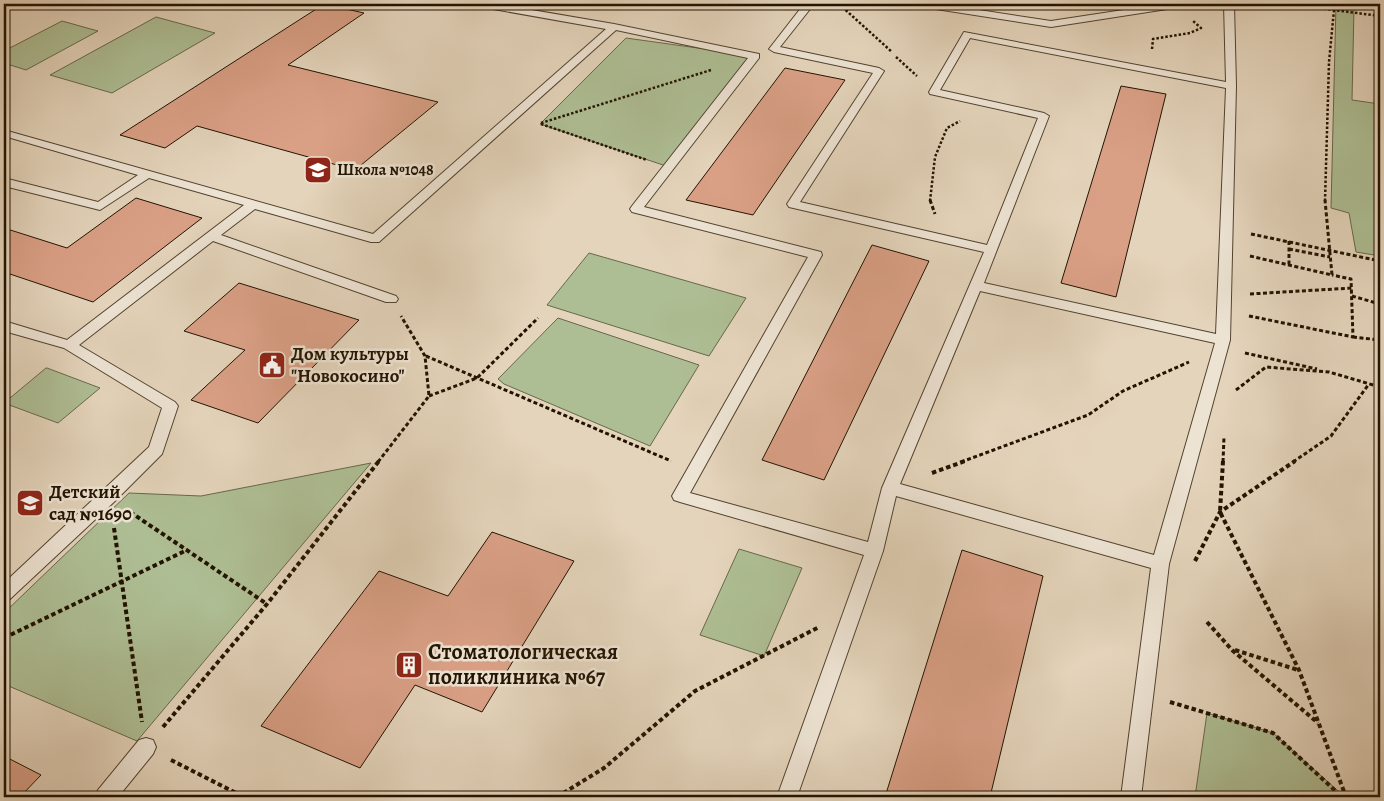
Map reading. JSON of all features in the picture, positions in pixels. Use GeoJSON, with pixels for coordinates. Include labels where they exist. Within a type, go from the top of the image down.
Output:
{"type":"FeatureCollection","features":[{"type":"Feature","properties":{"kind":"lane"},"geometry":{"type":"LineString","coordinates":[[482,4],[614,27],[755,56],[636,209],[816,255],[680,496],[874,551]]}},
{"type":"Feature","properties":{"kind":"lane"},"geometry":{"type":"LineString","coordinates":[[511,10],[529,4]]}},
{"type":"Feature","properties":{"kind":"lane"},"geometry":{"type":"LineString","coordinates":[[809,4],[774,49],[879,71],[793,204],[991,250]]}},
{"type":"Feature","properties":{"kind":"lane"},"geometry":{"type":"LineString","coordinates":[[923,4],[1051,24],[1178,4]]}},
{"type":"Feature","properties":{"kind":"lane"},"geometry":{"type":"LineString","coordinates":[[1131,797],[1160,564],[1222,344],[1231,86],[1229,4]]}},
{"type":"Feature","properties":{"kind":"lane"},"geometry":{"type":"LineString","coordinates":[[4,133],[375,239],[614,27]]}},
{"type":"Feature","properties":{"kind":"lane"},"geometry":{"type":"LineString","coordinates":[[787,797],[852,608],[874,551],[890,488],[991,250],[1044,116],[934,92],[967,34],[1231,86]]}},
{"type":"Feature","properties":{"kind":"lane"},"geometry":{"type":"LineString","coordinates":[[4,182],[100,206],[147,174]]}},
{"type":"Feature","properties":{"kind":"lane"},"geometry":{"type":"LineString","coordinates":[[69,345],[253,204]]}},
{"type":"Feature","properties":{"kind":"lane"},"geometry":{"type":"LineString","coordinates":[[211,236],[391,299]]}},
{"type":"Feature","properties":{"kind":"lane"},"geometry":{"type":"LineString","coordinates":[[976,286],[1222,344]]}},
{"type":"Feature","properties":{"kind":"lane"},"geometry":{"type":"LineString","coordinates":[[4,326],[69,345],[170,406],[156,450],[109,497],[4,594]]}},
{"type":"Feature","properties":{"kind":"lane"},"geometry":{"type":"LineString","coordinates":[[890,488],[1160,564]]}},
{"type":"Feature","properties":{"kind":"lane"},"geometry":{"type":"LineString","coordinates":[[105,797],[146,747]]}},
{"type":"Feature","properties":{"kind":"path"},"geometry":{"type":"LineString","coordinates":[[839,4],[934,92]]}},
{"type":"Feature","properties":{"kind":"path"},"geometry":{"type":"LineString","coordinates":[[1134,67],[1151,58],[1153,39],[1161,34],[1196,32],[1201,28],[1178,4]]}},
{"type":"Feature","properties":{"kind":"path"},"geometry":{"type":"LineString","coordinates":[[1288,4],[1380,16]]}},
{"type":"Feature","properties":{"kind":"path"},"geometry":{"type":"LineString","coordinates":[[1332,275],[1325,200],[1329,62],[1334,10]]}},
{"type":"Feature","properties":{"kind":"path"},"geometry":{"type":"LineString","coordinates":[[669,167],[540,124],[755,56]]}},
{"type":"Feature","properties":{"kind":"path"},"geometry":{"type":"LineString","coordinates":[[950,241],[930,204],[935,157],[947,128],[958,121],[971,120],[994,105]]}},
{"type":"Feature","properties":{"kind":"path"},"geometry":{"type":"LineString","coordinates":[[1227,229],[1380,262]]}},
{"type":"Feature","properties":{"kind":"path"},"geometry":{"type":"LineString","coordinates":[[1289,241],[1289,265]]}},
{"type":"Feature","properties":{"kind":"path"},"geometry":{"type":"LineString","coordinates":[[1289,249],[1330,257]]}},
{"type":"Feature","properties":{"kind":"path"},"geometry":{"type":"LineString","coordinates":[[1226,250],[1351,279],[1353,336]]}},
{"type":"Feature","properties":{"kind":"path"},"geometry":{"type":"LineString","coordinates":[[1224,296],[1352,288]]}},
{"type":"Feature","properties":{"kind":"path"},"geometry":{"type":"LineString","coordinates":[[1352,296],[1380,304]]}},
{"type":"Feature","properties":{"kind":"path"},"geometry":{"type":"LineString","coordinates":[[391,299],[425,356],[428,396]]}},
{"type":"Feature","properties":{"kind":"path"},"geometry":{"type":"LineString","coordinates":[[1224,311],[1380,340]]}},
{"type":"Feature","properties":{"kind":"path"},"geometry":{"type":"LineString","coordinates":[[146,747],[267,604],[428,396],[477,378],[538,318]]}},
{"type":"Feature","properties":{"kind":"path"},"geometry":{"type":"LineString","coordinates":[[890,488],[1088,415],[1124,391],[1222,344],[1380,387]]}},
{"type":"Feature","properties":{"kind":"path"},"geometry":{"type":"LineString","coordinates":[[425,356],[676,463]]}},
{"type":"Feature","properties":{"kind":"path"},"geometry":{"type":"LineString","coordinates":[[1234,392],[1266,367],[1329,372]]}},
{"type":"Feature","properties":{"kind":"path"},"geometry":{"type":"LineString","coordinates":[[1220,512],[1331,436],[1369,384]]}},
{"type":"Feature","properties":{"kind":"path"},"geometry":{"type":"LineString","coordinates":[[1195,561],[1220,512],[1224,436]]}},
{"type":"Feature","properties":{"kind":"path"},"geometry":{"type":"LineString","coordinates":[[109,497],[267,604]]}},
{"type":"Feature","properties":{"kind":"path"},"geometry":{"type":"LineString","coordinates":[[109,497],[146,747]]}},
{"type":"Feature","properties":{"kind":"path"},"geometry":{"type":"LineString","coordinates":[[1220,512],[1299,670],[1344,797]]}},
{"type":"Feature","properties":{"kind":"path"},"geometry":{"type":"LineString","coordinates":[[4,638],[187,550]]}},
{"type":"Feature","properties":{"kind":"path"},"geometry":{"type":"LineString","coordinates":[[557,797],[604,768],[695,691],[852,608]]}},
{"type":"Feature","properties":{"kind":"path"},"geometry":{"type":"LineString","coordinates":[[1207,622],[1232,650],[1318,723]]}},
{"type":"Feature","properties":{"kind":"path"},"geometry":{"type":"LineString","coordinates":[[1232,650],[1299,670]]}},
{"type":"Feature","properties":{"kind":"path"},"geometry":{"type":"LineString","coordinates":[[1144,694],[1273,733],[1344,797]]}},
{"type":"Feature","properties":{"kind":"path"},"geometry":{"type":"LineString","coordinates":[[146,747],[244,797]]}},
{"type":"Feature","properties":{"kind":"green space"},"geometry":{"type":"Polygon","coordinates":[[[1336,4],[1354,7],[1352,100],[1380,104],[1380,256],[1356,252],[1349,213],[1331,208],[1336,4]]]}},
{"type":"Feature","properties":{"kind":"green space"},"geometry":{"type":"Polygon","coordinates":[[[156,17],[215,33],[112,93],[50,75],[156,17]]]}},
{"type":"Feature","properties":{"kind":"green space"},"geometry":{"type":"Polygon","coordinates":[[[62,21],[98,31],[26,70],[4,63],[4,51],[62,21]]]}},
{"type":"Feature","properties":{"kind":"green space"},"geometry":{"type":"Polygon","coordinates":[[[626,38],[755,56],[669,167],[540,124],[626,38]]]}},
{"type":"Feature","properties":{"kind":"green space"},"geometry":{"type":"Polygon","coordinates":[[[589,253],[746,298],[709,356],[547,305],[589,253]]]}},
{"type":"Feature","properties":{"kind":"green space"},"geometry":{"type":"Polygon","coordinates":[[[558,318],[699,365],[650,446],[504,384],[498,379],[558,318]]]}},
{"type":"Feature","properties":{"kind":"green space"},"geometry":{"type":"Polygon","coordinates":[[[46,368],[100,388],[58,423],[4,403],[46,368]]]}},
{"type":"Feature","properties":{"kind":"green space"},"geometry":{"type":"Polygon","coordinates":[[[371,463],[137,741],[4,684],[4,613],[129,493],[201,496],[371,463]]]}},
{"type":"Feature","properties":{"kind":"green space"},"geometry":{"type":"Polygon","coordinates":[[[739,549],[802,568],[764,656],[700,635],[739,549]]]}},
{"type":"Feature","properties":{"kind":"green space"},"geometry":{"type":"Polygon","coordinates":[[[1207,713],[1273,733],[1345,797],[1195,797],[1207,713]]]}},
{"type":"Feature","properties":{"kind":"building"},"geometry":{"type":"Polygon","coordinates":[[[324,4],[364,13],[288,65],[438,102],[355,170],[197,126],[165,148],[120,135],[324,4]]]}},
{"type":"Feature","properties":{"kind":"building"},"geometry":{"type":"Polygon","coordinates":[[[785,68],[845,80],[753,215],[686,200],[785,68]]]}},
{"type":"Feature","properties":{"kind":"building"},"geometry":{"type":"Polygon","coordinates":[[[1121,86],[1166,94],[1116,297],[1061,283],[1121,86]]]}},
{"type":"Feature","properties":{"kind":"building"},"geometry":{"type":"Polygon","coordinates":[[[136,198],[202,218],[93,302],[4,272],[4,228],[67,248],[136,198]]]}},
{"type":"Feature","properties":{"kind":"building"},"geometry":{"type":"Polygon","coordinates":[[[872,245],[929,261],[824,480],[762,460],[872,245]]]}},
{"type":"Feature","properties":{"kind":"building","name":"Дом культуры \"Новокосино\""},"geometry":{"type":"Polygon","coordinates":[[[239,283],[359,320],[258,423],[191,400],[245,350],[184,331],[239,283]]]}},
{"type":"Feature","properties":{"kind":"building","name":"Стоматологическая поликлиника №67"},"geometry":{"type":"Polygon","coordinates":[[[492,532],[574,561],[482,712],[415,685],[360,768],[261,726],[379,571],[448,596],[492,532]]]}},
{"type":"Feature","properties":{"kind":"building"},"geometry":{"type":"Polygon","coordinates":[[[962,550],[1043,576],[990,797],[885,797],[962,550]]]}},
{"type":"Feature","properties":{"kind":"building"},"geometry":{"type":"Polygon","coordinates":[[[4,756],[41,775],[20,797],[4,797],[4,756]]]}},
{"type":"Feature","properties":{"kind":"place","name":"Школа №1048"},"geometry":{"type":"Point","coordinates":[318,170]}},
{"type":"Feature","properties":{"kind":"place","name":"Дом культуры \"Новокосино\""},"geometry":{"type":"Point","coordinates":[272,365]}},
{"type":"Feature","properties":{"kind":"place","name":"Детский сад №1690"},"geometry":{"type":"Point","coordinates":[30,503]}},
{"type":"Feature","properties":{"kind":"place","name":"Стоматологическая поликлиника №67"},"geometry":{"type":"Point","coordinates":[409,665]}}]}
